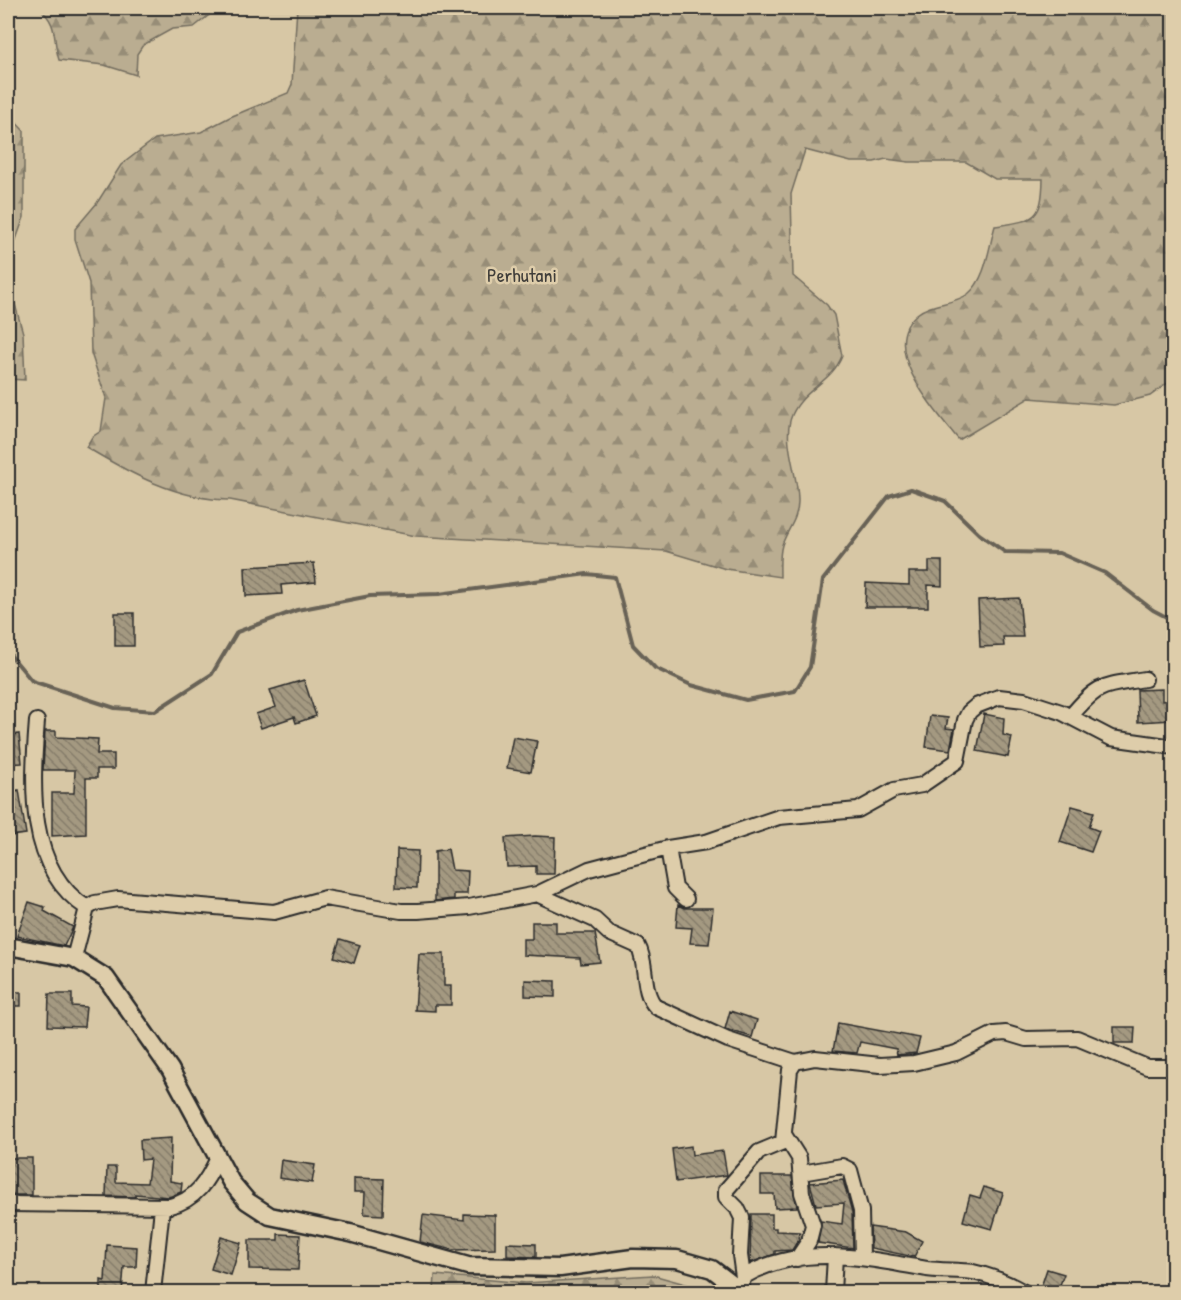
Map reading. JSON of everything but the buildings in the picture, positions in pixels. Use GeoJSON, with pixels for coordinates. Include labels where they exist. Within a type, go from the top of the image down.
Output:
{"type":"FeatureCollection","features":[{"type":"Feature","properties":{"kind":"street"},"geometry":{"type":"LineString","coordinates":[[1071,716],[1090,693],[1097,689],[1145,680]]}},
{"type":"Feature","properties":{"kind":"street"},"geometry":{"type":"LineString","coordinates":[[74,958],[87,908],[95,903],[118,898],[274,912],[325,898],[342,899],[401,911],[469,907],[537,894],[589,869],[668,848],[706,842],[760,821],[779,817],[858,810],[894,790],[922,785],[957,761],[964,720],[976,706],[987,700],[1012,697],[1071,716],[1083,725],[1111,738],[1173,747]]}},
{"type":"Feature","properties":{"kind":"street"},"geometry":{"type":"LineString","coordinates":[[37,721],[33,775],[35,804],[45,852],[52,873],[64,890],[87,908]]}},
{"type":"Feature","properties":{"kind":"street"},"geometry":{"type":"LineString","coordinates":[[668,848],[675,888],[686,900]]}},
{"type":"Feature","properties":{"kind":"street"},"geometry":{"type":"LineString","coordinates":[[537,894],[587,915],[609,933],[638,946],[643,958],[649,996],[656,1007],[728,1040],[795,1062],[815,1058],[880,1065],[914,1063],[956,1053],[994,1034],[1006,1034],[1026,1039],[1077,1038],[1147,1067],[1173,1067]]}},
{"type":"Feature","properties":{"kind":"street"},"geometry":{"type":"LineString","coordinates":[[8,946],[74,958],[96,969],[117,989],[179,1083],[231,1182],[258,1210],[280,1220],[340,1231],[468,1266],[561,1268],[633,1258],[677,1259],[712,1269],[742,1285]]}},
{"type":"Feature","properties":{"kind":"street"},"geometry":{"type":"LineString","coordinates":[[742,1285],[740,1255],[742,1218],[737,1208],[726,1197],[726,1190],[754,1156],[780,1144],[785,1136],[790,1070],[795,1062]]}},
{"type":"Feature","properties":{"kind":"street"},"geometry":{"type":"LineString","coordinates":[[785,1136],[796,1151],[801,1173],[803,1200],[812,1216],[813,1225],[809,1241],[797,1259]]}},
{"type":"Feature","properties":{"kind":"street"},"geometry":{"type":"LineString","coordinates":[[8,1204],[162,1208],[179,1204],[198,1192],[218,1158]]}},
{"type":"Feature","properties":{"kind":"street"},"geometry":{"type":"LineString","coordinates":[[801,1173],[842,1167],[850,1170],[861,1211],[862,1257]]}},
{"type":"Feature","properties":{"kind":"street"},"geometry":{"type":"LineString","coordinates":[[153,1293],[162,1208]]}},
{"type":"Feature","properties":{"kind":"street"},"geometry":{"type":"LineString","coordinates":[[742,1285],[764,1266],[797,1259],[835,1256],[862,1257],[930,1269],[972,1272],[1007,1283],[1024,1293]]}},
{"type":"Feature","properties":{"kind":"street"},"geometry":{"type":"LineString","coordinates":[[833,1293],[835,1256]]}},
{"type":"Feature","properties":{"kind":"green space"},"geometry":{"type":"Polygon","coordinates":[[[39,8],[218,8],[194,27],[172,29],[143,45],[137,54],[136,75],[104,65],[59,60],[50,20],[39,8]]]}},
{"type":"Feature","properties":{"kind":"green space","name":"Perhutani"},"geometry":{"type":"Polygon","coordinates":[[[297,8],[1173,8],[1173,379],[1150,396],[1114,405],[1029,398],[959,440],[925,397],[914,379],[903,344],[906,328],[923,310],[962,298],[974,288],[983,272],[995,226],[1027,220],[1033,216],[1041,203],[1043,179],[995,179],[966,162],[909,162],[886,159],[874,162],[851,162],[805,150],[791,194],[793,276],[827,305],[834,315],[842,356],[832,373],[803,398],[792,415],[789,425],[789,447],[798,502],[796,514],[781,549],[780,577],[726,569],[666,551],[416,536],[230,500],[211,499],[155,483],[86,447],[92,437],[101,431],[106,398],[91,353],[89,283],[75,239],[75,229],[97,203],[121,165],[155,139],[201,132],[230,117],[288,93],[292,84],[297,8]]]}},
{"type":"Feature","properties":{"kind":"green space"},"geometry":{"type":"Polygon","coordinates":[[[8,114],[24,131],[24,217],[13,248],[8,279],[8,114]]]}},
{"type":"Feature","properties":{"kind":"green space"},"geometry":{"type":"Polygon","coordinates":[[[8,279],[23,333],[25,380],[8,379],[8,279]]]}},
{"type":"Feature","properties":{"kind":"green space"},"geometry":{"type":"Polygon","coordinates":[[[435,1275],[526,1283],[653,1275],[714,1292],[434,1292],[435,1275]]]}},
{"type":"Feature","properties":{"kind":"waterway"},"geometry":{"type":"LineString","coordinates":[[8,652],[32,681],[115,708],[155,711],[212,674],[237,632],[297,610],[370,596],[439,594],[587,574],[615,577],[633,645],[655,668],[691,685],[746,700],[795,691],[810,667],[823,580],[889,496],[911,489],[945,501],[979,534],[1005,552],[1059,553],[1105,573],[1153,610],[1174,621]]}}]}
